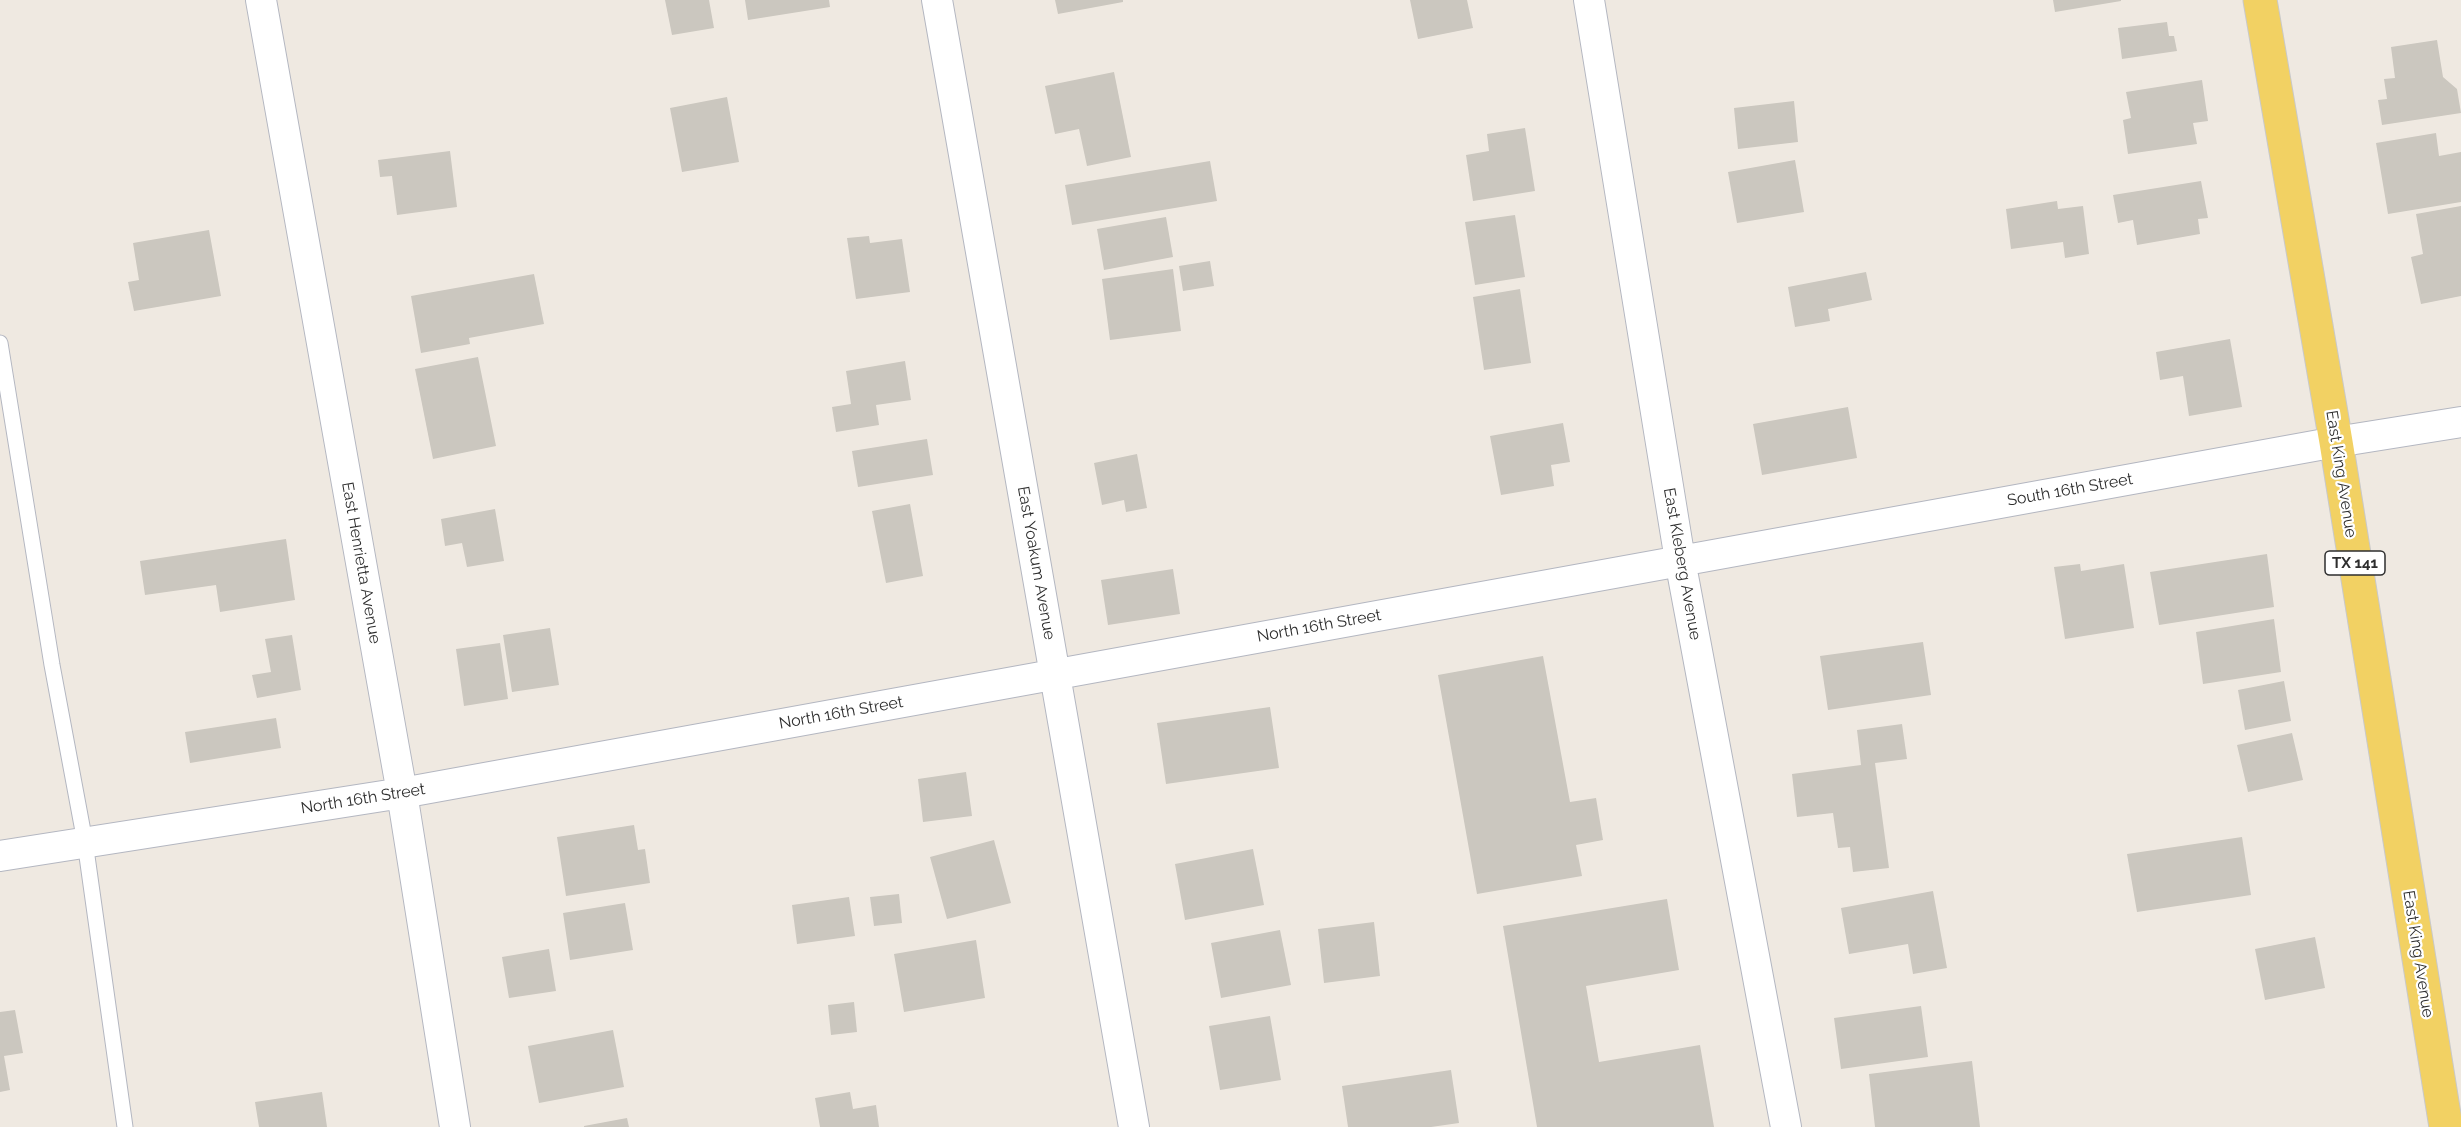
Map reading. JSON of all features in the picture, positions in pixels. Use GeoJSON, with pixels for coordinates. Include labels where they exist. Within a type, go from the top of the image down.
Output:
{"type":"FeatureCollection","features":[{"type":"Feature","properties":{"kind":"main road","name":"East King Avenue"},"geometry":{"type":"LineString","coordinates":[[2260,0],[2336,442],[2446,1127]]}},
{"type":"Feature","properties":{"kind":"street","name":"East Henrietta Avenue"},"geometry":{"type":"LineString","coordinates":[[261,0],[402,793],[455,1127]]}},
{"type":"Feature","properties":{"kind":"street","name":"East Yoakum Avenue"},"geometry":{"type":"LineString","coordinates":[[937,0],[1134,1127]]}},
{"type":"Feature","properties":{"kind":"street","name":"East Kleberg Avenue"},"geometry":{"type":"LineString","coordinates":[[1589,0],[1680,560],[1786,1127]]}},
{"type":"Feature","properties":{"kind":"street","name":"South 16th Street"},"geometry":{"type":"LineString","coordinates":[[1680,560],[2336,442],[2461,422]]}},
{"type":"Feature","properties":{"kind":"street","name":"North 16th Street"},"geometry":{"type":"LineString","coordinates":[[0,855],[402,793],[1680,560]]}},
{"type":"Feature","properties":{"kind":"lane"},"geometry":{"type":"LineString","coordinates":[[0,343],[52,665],[85,842],[126,1127]]}},
{"type":"Feature","properties":{"kind":"building"},"geometry":{"type":"Polygon","coordinates":[[[665,0],[709,0],[714,28],[672,35],[665,0]]]}},
{"type":"Feature","properties":{"kind":"building"},"geometry":{"type":"Polygon","coordinates":[[[745,0],[829,0],[830,7],[748,20],[745,0]]]}},
{"type":"Feature","properties":{"kind":"building"},"geometry":{"type":"Polygon","coordinates":[[[1055,0],[1123,0],[1123,2],[1058,14],[1055,0]]]}},
{"type":"Feature","properties":{"kind":"building"},"geometry":{"type":"Polygon","coordinates":[[[1410,0],[1467,0],[1473,28],[1418,39],[1410,0]]]}},
{"type":"Feature","properties":{"kind":"building"},"geometry":{"type":"Polygon","coordinates":[[[2053,0],[2121,0],[2121,1],[2055,12],[2053,0]]]}},
{"type":"Feature","properties":{"kind":"building"},"geometry":{"type":"Polygon","coordinates":[[[2167,22],[2169,36],[2174,36],[2177,51],[2122,59],[2118,28],[2167,22]]]}},
{"type":"Feature","properties":{"kind":"building"},"geometry":{"type":"Polygon","coordinates":[[[2437,40],[2443,77],[2457,89],[2461,113],[2382,125],[2378,100],[2387,99],[2384,79],[2395,78],[2391,47],[2437,40]]]}},
{"type":"Feature","properties":{"kind":"building"},"geometry":{"type":"Polygon","coordinates":[[[1114,72],[1131,157],[1087,166],[1079,129],[1055,134],[1045,86],[1114,72]]]}},
{"type":"Feature","properties":{"kind":"building"},"geometry":{"type":"Polygon","coordinates":[[[2202,80],[2208,121],[2193,123],[2197,144],[2128,154],[2123,120],[2131,118],[2126,92],[2202,80]]]}},
{"type":"Feature","properties":{"kind":"building"},"geometry":{"type":"Polygon","coordinates":[[[727,97],[739,162],[682,172],[670,108],[727,97]]]}},
{"type":"Feature","properties":{"kind":"building"},"geometry":{"type":"Polygon","coordinates":[[[1794,101],[1798,142],[1738,149],[1734,108],[1794,101]]]}},
{"type":"Feature","properties":{"kind":"building"},"geometry":{"type":"Polygon","coordinates":[[[1525,128],[1535,191],[1473,201],[1466,155],[1489,151],[1487,134],[1525,128]]]}},
{"type":"Feature","properties":{"kind":"building"},"geometry":{"type":"Polygon","coordinates":[[[2436,133],[2439,156],[2461,152],[2461,202],[2388,214],[2376,143],[2436,133]]]}},
{"type":"Feature","properties":{"kind":"building"},"geometry":{"type":"Polygon","coordinates":[[[450,151],[457,207],[397,215],[392,176],[380,177],[378,160],[450,151]]]}},
{"type":"Feature","properties":{"kind":"building"},"geometry":{"type":"Polygon","coordinates":[[[1795,160],[1804,212],[1737,223],[1728,172],[1795,160]]]}},
{"type":"Feature","properties":{"kind":"building"},"geometry":{"type":"Polygon","coordinates":[[[1210,161],[1217,201],[1072,225],[1065,185],[1210,161]]]}},
{"type":"Feature","properties":{"kind":"building"},"geometry":{"type":"Polygon","coordinates":[[[2201,181],[2208,218],[2198,219],[2200,234],[2137,245],[2133,220],[2118,223],[2113,195],[2201,181]]]}},
{"type":"Feature","properties":{"kind":"building"},"geometry":{"type":"Polygon","coordinates":[[[2057,201],[2058,209],[2083,206],[2089,254],[2065,258],[2063,242],[2011,249],[2006,209],[2057,201]]]}},
{"type":"Feature","properties":{"kind":"building"},"geometry":{"type":"Polygon","coordinates":[[[2461,206],[2461,296],[2421,304],[2411,257],[2423,254],[2416,214],[2461,206]]]}},
{"type":"Feature","properties":{"kind":"building"},"geometry":{"type":"Polygon","coordinates":[[[1515,215],[1525,277],[1475,285],[1465,222],[1515,215]]]}},
{"type":"Feature","properties":{"kind":"building"},"geometry":{"type":"Polygon","coordinates":[[[1166,217],[1173,257],[1104,270],[1097,229],[1166,217]]]}},
{"type":"Feature","properties":{"kind":"building"},"geometry":{"type":"Polygon","coordinates":[[[209,230],[221,296],[134,311],[128,282],[139,280],[133,243],[209,230]]]}},
{"type":"Feature","properties":{"kind":"building"},"geometry":{"type":"Polygon","coordinates":[[[869,236],[870,243],[902,239],[910,292],[856,299],[847,238],[869,236]]]}},
{"type":"Feature","properties":{"kind":"building"},"geometry":{"type":"Polygon","coordinates":[[[1210,261],[1214,286],[1183,291],[1179,266],[1210,261]]]}},
{"type":"Feature","properties":{"kind":"building"},"geometry":{"type":"Polygon","coordinates":[[[1173,269],[1181,331],[1110,340],[1102,279],[1173,269]]]}},
{"type":"Feature","properties":{"kind":"building"},"geometry":{"type":"Polygon","coordinates":[[[1866,272],[1872,300],[1828,309],[1830,321],[1795,327],[1788,287],[1866,272]]]}},
{"type":"Feature","properties":{"kind":"building"},"geometry":{"type":"Polygon","coordinates":[[[534,274],[544,324],[469,338],[470,344],[421,353],[411,296],[534,274]]]}},
{"type":"Feature","properties":{"kind":"building"},"geometry":{"type":"Polygon","coordinates":[[[1520,289],[1531,363],[1484,370],[1473,297],[1520,289]]]}},
{"type":"Feature","properties":{"kind":"building"},"geometry":{"type":"Polygon","coordinates":[[[2230,339],[2242,407],[2189,416],[2183,376],[2160,380],[2156,352],[2230,339]]]}},
{"type":"Feature","properties":{"kind":"building"},"geometry":{"type":"Polygon","coordinates":[[[478,357],[496,446],[433,459],[415,369],[478,357]]]}},
{"type":"Feature","properties":{"kind":"building"},"geometry":{"type":"Polygon","coordinates":[[[905,361],[911,400],[876,405],[879,425],[836,432],[832,407],[851,404],[846,371],[905,361]]]}},
{"type":"Feature","properties":{"kind":"building"},"geometry":{"type":"Polygon","coordinates":[[[1848,407],[1857,458],[1762,475],[1753,424],[1848,407]]]}},
{"type":"Feature","properties":{"kind":"building"},"geometry":{"type":"Polygon","coordinates":[[[1563,423],[1570,462],[1551,465],[1554,486],[1501,495],[1490,436],[1563,423]]]}},
{"type":"Feature","properties":{"kind":"building"},"geometry":{"type":"Polygon","coordinates":[[[927,439],[933,475],[858,487],[852,451],[927,439]]]}},
{"type":"Feature","properties":{"kind":"building"},"geometry":{"type":"Polygon","coordinates":[[[1137,454],[1147,508],[1126,512],[1124,500],[1102,505],[1094,463],[1137,454]]]}},
{"type":"Feature","properties":{"kind":"building"},"geometry":{"type":"Polygon","coordinates":[[[910,504],[923,576],[886,583],[872,511],[910,504]]]}},
{"type":"Feature","properties":{"kind":"building"},"geometry":{"type":"Polygon","coordinates":[[[495,509],[504,561],[467,567],[462,543],[445,546],[441,519],[495,509]]]}},
{"type":"Feature","properties":{"kind":"building"},"geometry":{"type":"Polygon","coordinates":[[[286,539],[295,600],[220,612],[216,585],[145,595],[140,561],[286,539]]]}},
{"type":"Feature","properties":{"kind":"building"},"geometry":{"type":"Polygon","coordinates":[[[2267,554],[2274,607],[2159,625],[2150,572],[2267,554]]]}},
{"type":"Feature","properties":{"kind":"building"},"geometry":{"type":"Polygon","coordinates":[[[2080,564],[2081,571],[2124,564],[2134,628],[2065,639],[2054,567],[2080,564]]]}},
{"type":"Feature","properties":{"kind":"building"},"geometry":{"type":"Polygon","coordinates":[[[1173,569],[1180,614],[1108,625],[1101,580],[1173,569]]]}},
{"type":"Feature","properties":{"kind":"building"},"geometry":{"type":"Polygon","coordinates":[[[2274,619],[2281,672],[2203,684],[2196,632],[2274,619]]]}},
{"type":"Feature","properties":{"kind":"building"},"geometry":{"type":"Polygon","coordinates":[[[550,628],[559,685],[512,692],[503,635],[550,628]]]}},
{"type":"Feature","properties":{"kind":"building"},"geometry":{"type":"Polygon","coordinates":[[[292,635],[301,690],[257,698],[252,675],[271,672],[265,639],[292,635]]]}},
{"type":"Feature","properties":{"kind":"building"},"geometry":{"type":"Polygon","coordinates":[[[1923,642],[1931,695],[1828,710],[1820,656],[1923,642]]]}},
{"type":"Feature","properties":{"kind":"building"},"geometry":{"type":"Polygon","coordinates":[[[500,643],[508,699],[464,706],[456,649],[500,643]]]}},
{"type":"Feature","properties":{"kind":"building"},"geometry":{"type":"Polygon","coordinates":[[[1543,656],[1570,802],[1596,798],[1603,840],[1576,845],[1582,876],[1477,894],[1438,675],[1543,656]]]}},
{"type":"Feature","properties":{"kind":"building"},"geometry":{"type":"Polygon","coordinates":[[[2284,681],[2291,721],[2245,730],[2238,690],[2284,681]]]}},
{"type":"Feature","properties":{"kind":"building"},"geometry":{"type":"Polygon","coordinates":[[[1270,707],[1279,768],[1166,784],[1157,723],[1270,707]]]}},
{"type":"Feature","properties":{"kind":"building"},"geometry":{"type":"Polygon","coordinates":[[[276,718],[281,748],[190,763],[185,732],[276,718]]]}},
{"type":"Feature","properties":{"kind":"building"},"geometry":{"type":"Polygon","coordinates":[[[1902,724],[1907,759],[1875,763],[1889,868],[1853,872],[1850,847],[1838,848],[1833,813],[1797,817],[1792,774],[1861,765],[1857,730],[1902,724]]]}},
{"type":"Feature","properties":{"kind":"building"},"geometry":{"type":"Polygon","coordinates":[[[2292,733],[2303,780],[2248,792],[2237,745],[2292,733]]]}},
{"type":"Feature","properties":{"kind":"building"},"geometry":{"type":"Polygon","coordinates":[[[966,772],[972,816],[923,822],[918,779],[966,772]]]}},
{"type":"Feature","properties":{"kind":"building"},"geometry":{"type":"Polygon","coordinates":[[[634,825],[638,850],[645,849],[650,883],[566,896],[557,837],[634,825]]]}},
{"type":"Feature","properties":{"kind":"building"},"geometry":{"type":"Polygon","coordinates":[[[2242,837],[2251,895],[2137,912],[2127,854],[2242,837]]]}},
{"type":"Feature","properties":{"kind":"building"},"geometry":{"type":"Polygon","coordinates":[[[994,840],[1011,903],[947,919],[930,857],[994,840]]]}},
{"type":"Feature","properties":{"kind":"building"},"geometry":{"type":"Polygon","coordinates":[[[1253,849],[1264,905],[1185,920],[1175,864],[1253,849]]]}},
{"type":"Feature","properties":{"kind":"building"},"geometry":{"type":"Polygon","coordinates":[[[1933,891],[1947,968],[1913,974],[1908,944],[1849,954],[1841,908],[1933,891]]]}},
{"type":"Feature","properties":{"kind":"building"},"geometry":{"type":"Polygon","coordinates":[[[899,894],[902,923],[874,926],[870,897],[899,894]]]}},
{"type":"Feature","properties":{"kind":"building"},"geometry":{"type":"Polygon","coordinates":[[[849,897],[855,936],[797,944],[792,905],[849,897]]]}},
{"type":"Feature","properties":{"kind":"building"},"geometry":{"type":"Polygon","coordinates":[[[1667,899],[1679,970],[1586,986],[1599,1062],[1700,1045],[1714,1127],[1537,1127],[1503,926],[1667,899]]]}},
{"type":"Feature","properties":{"kind":"building"},"geometry":{"type":"Polygon","coordinates":[[[625,903],[633,950],[570,960],[563,913],[625,903]]]}},
{"type":"Feature","properties":{"kind":"building"},"geometry":{"type":"Polygon","coordinates":[[[1374,922],[1380,976],[1324,983],[1318,929],[1374,922]]]}},
{"type":"Feature","properties":{"kind":"building"},"geometry":{"type":"Polygon","coordinates":[[[1280,930],[1291,985],[1221,998],[1211,943],[1280,930]]]}},
{"type":"Feature","properties":{"kind":"building"},"geometry":{"type":"Polygon","coordinates":[[[2315,937],[2325,988],[2265,1000],[2255,949],[2315,937]]]}},
{"type":"Feature","properties":{"kind":"building"},"geometry":{"type":"Polygon","coordinates":[[[976,940],[985,998],[904,1012],[894,954],[976,940]]]}},
{"type":"Feature","properties":{"kind":"building"},"geometry":{"type":"Polygon","coordinates":[[[549,949],[556,991],[509,998],[502,957],[549,949]]]}},
{"type":"Feature","properties":{"kind":"building"},"geometry":{"type":"Polygon","coordinates":[[[854,1002],[857,1032],[831,1035],[828,1005],[854,1002]]]}},
{"type":"Feature","properties":{"kind":"building"},"geometry":{"type":"Polygon","coordinates":[[[1921,1006],[1928,1057],[1841,1069],[1834,1018],[1921,1006]]]}},
{"type":"Feature","properties":{"kind":"building"},"geometry":{"type":"Polygon","coordinates":[[[15,1010],[23,1053],[4,1056],[10,1090],[0,1092],[0,1012],[15,1010]]]}},
{"type":"Feature","properties":{"kind":"building"},"geometry":{"type":"Polygon","coordinates":[[[1270,1016],[1281,1080],[1220,1090],[1209,1026],[1270,1016]]]}},
{"type":"Feature","properties":{"kind":"building"},"geometry":{"type":"Polygon","coordinates":[[[613,1030],[624,1087],[539,1103],[528,1046],[613,1030]]]}},
{"type":"Feature","properties":{"kind":"building"},"geometry":{"type":"Polygon","coordinates":[[[1972,1061],[1980,1127],[1875,1127],[1869,1074],[1972,1061]]]}},
{"type":"Feature","properties":{"kind":"building"},"geometry":{"type":"Polygon","coordinates":[[[1451,1070],[1459,1123],[1431,1127],[1348,1127],[1342,1086],[1451,1070]]]}},
{"type":"Feature","properties":{"kind":"building"},"geometry":{"type":"Polygon","coordinates":[[[322,1092],[327,1127],[259,1127],[255,1102],[322,1092]]]}},
{"type":"Feature","properties":{"kind":"building"},"geometry":{"type":"Polygon","coordinates":[[[850,1092],[853,1109],[876,1105],[879,1127],[820,1127],[815,1098],[850,1092]]]}},
{"type":"Feature","properties":{"kind":"building"},"geometry":{"type":"Polygon","coordinates":[[[627,1118],[629,1127],[584,1127],[584,1126],[627,1118]]]}}]}
